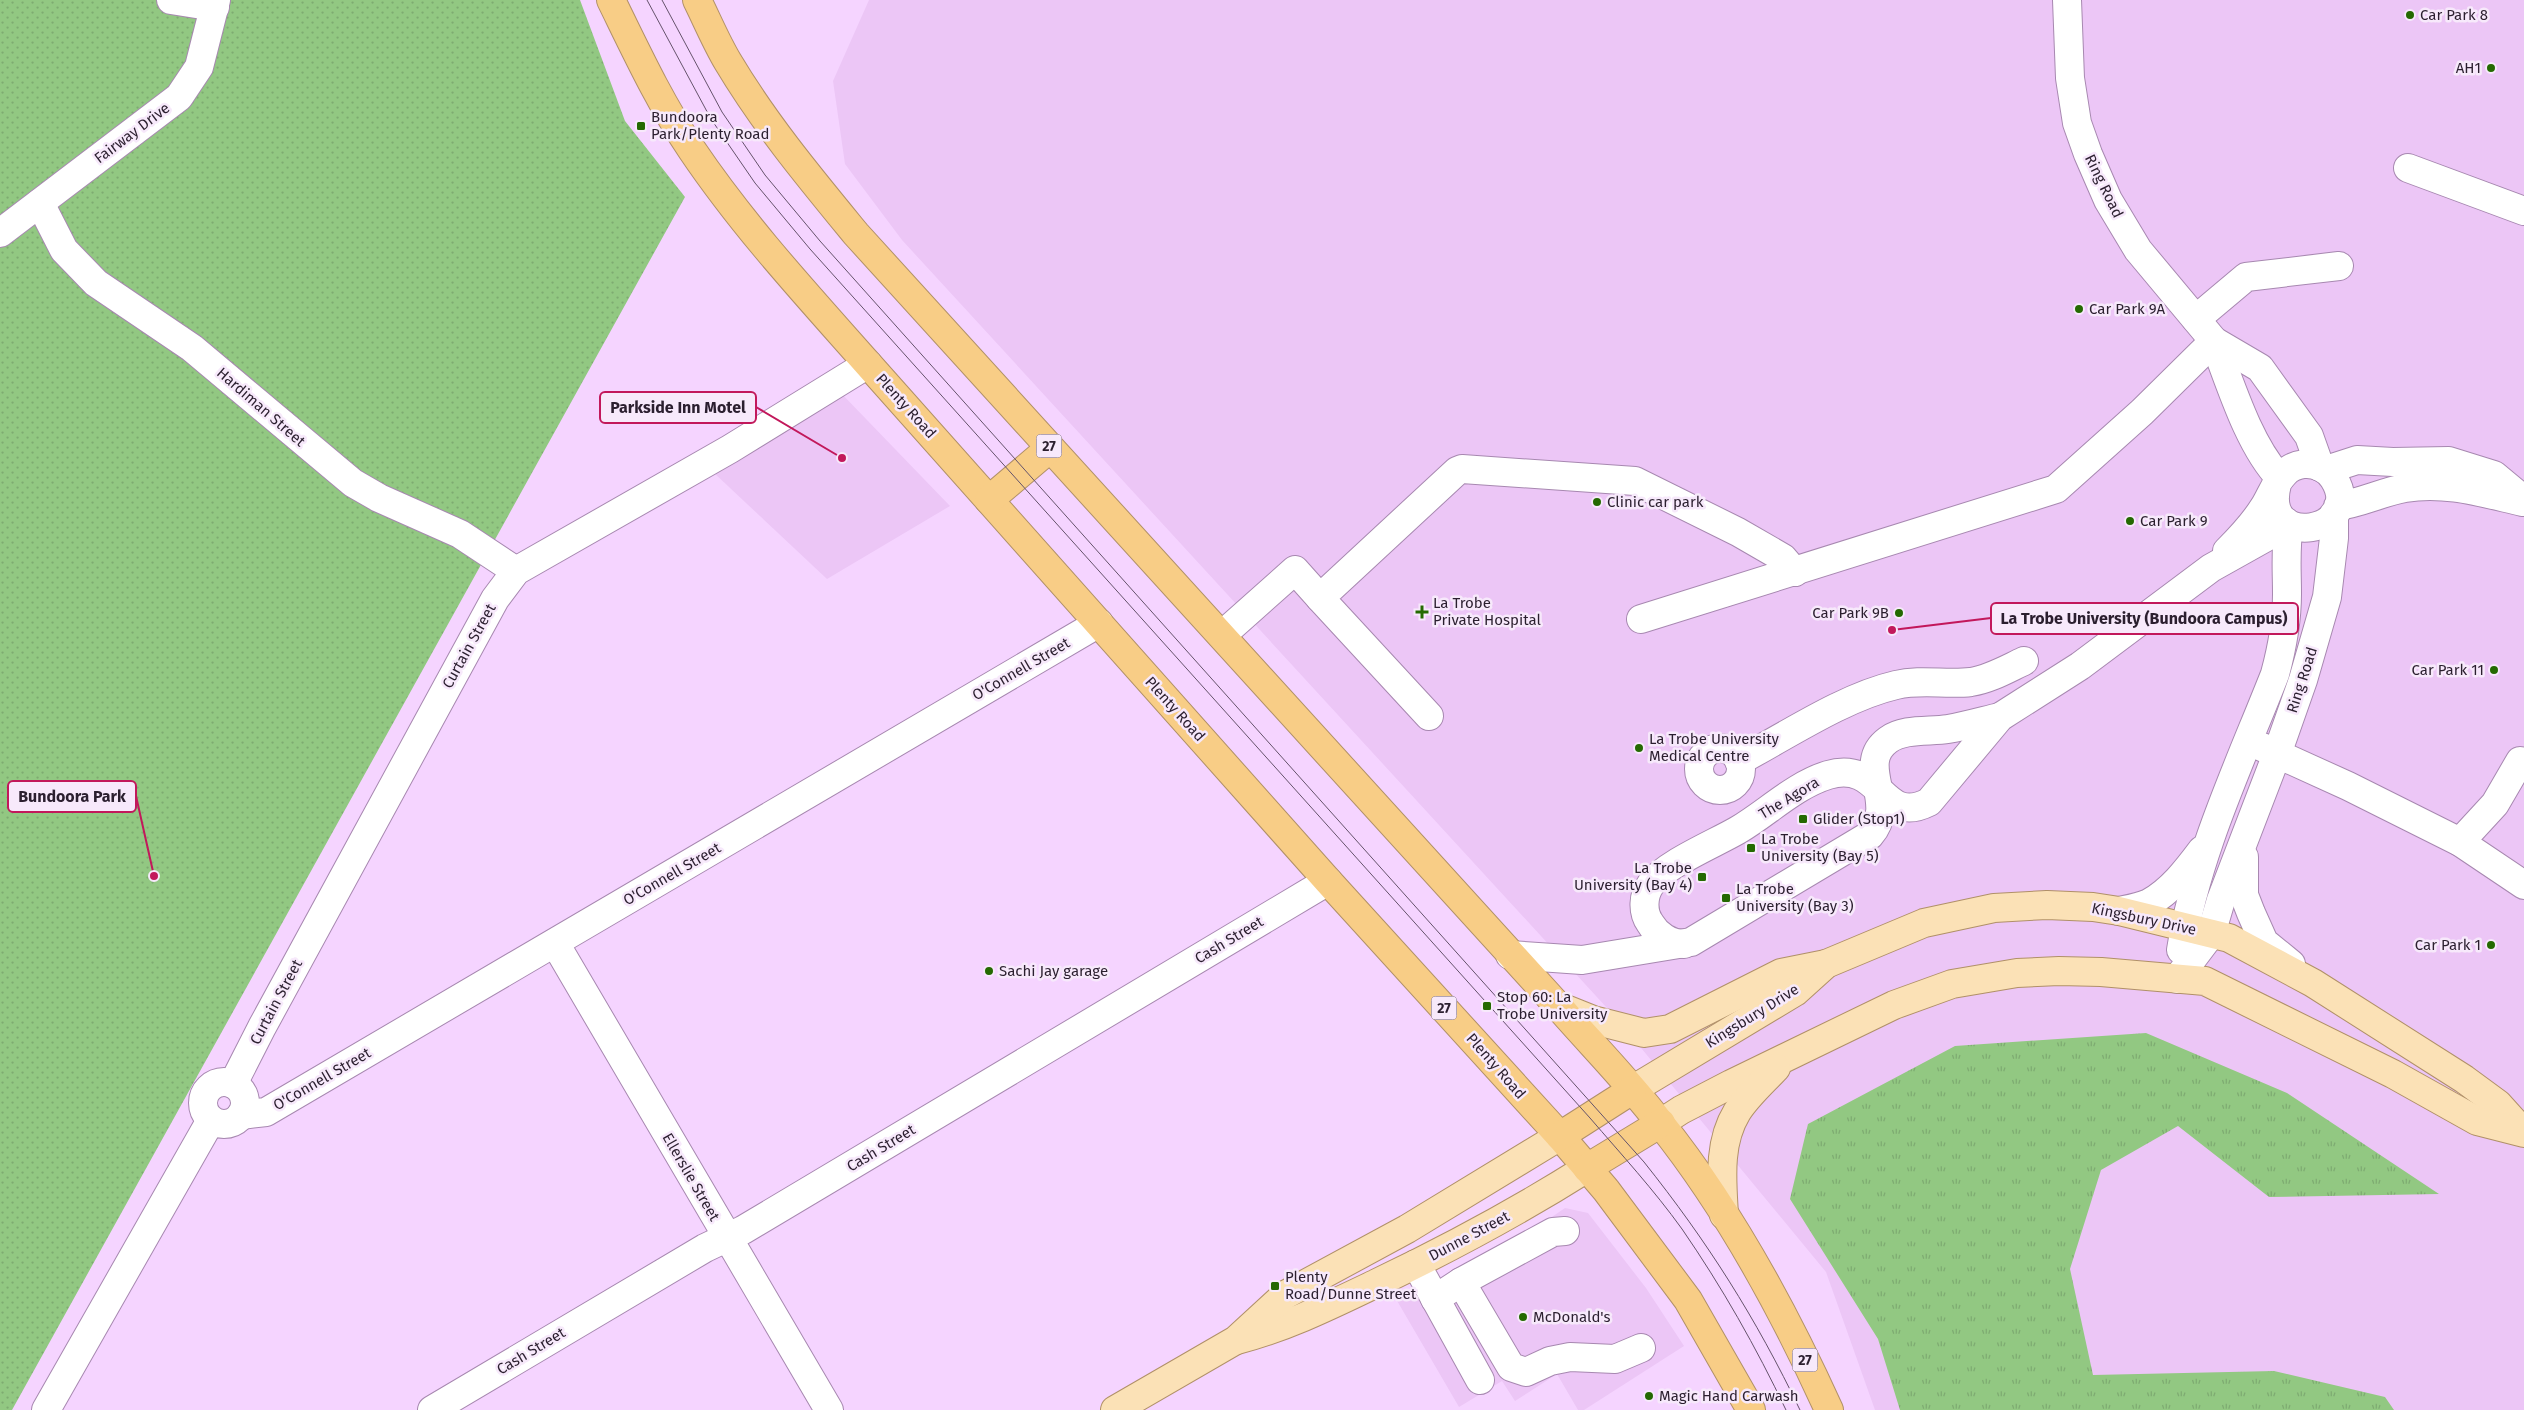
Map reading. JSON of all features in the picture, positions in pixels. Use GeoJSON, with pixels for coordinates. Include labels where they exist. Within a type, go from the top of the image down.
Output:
{"type":"FeatureCollection","features":[{"type":"Feature","properties":{"kind":"highway","name":"Plenty Road"},"geometry":{"type":"LineString","coordinates":[[611,0],[659,95],[690,148],[721,192],[792,278],[868,364],[1328,881],[1560,1136],[1688,1300],[1751,1410]]}},
{"type":"Feature","properties":{"kind":"highway","name":"27"},"geometry":{"type":"LineString","coordinates":[[697,0],[727,60],[788,152],[856,234],[1558,1006],[1660,1123],[1724,1215],[1780,1310],[1829,1410]]}},
{"type":"Feature","properties":{"kind":"highway"},"geometry":{"type":"LineString","coordinates":[[989,500],[1050,448]]}},
{"type":"Feature","properties":{"kind":"highway"},"geometry":{"type":"LineString","coordinates":[[1560,1136],[1632,1090]]}},
{"type":"Feature","properties":{"kind":"highway"},"geometry":{"type":"LineString","coordinates":[[1586,1168],[1660,1123]]}},
{"type":"Feature","properties":{"kind":"main road","name":"Kingsbury Drive"},"geometry":{"type":"LineString","coordinates":[[1632,1090],[1795,992],[1826,964],[1924,923],[1994,908],[2047,905],[2094,907],[2185,926],[2229,938],[2313,983],[2464,1079],[2498,1104],[2523,1133]]}},
{"type":"Feature","properties":{"kind":"main road"},"geometry":{"type":"LineString","coordinates":[[1558,1006],[1593,1020],[1627,1029],[1644,1032],[1670,1029],[1781,972],[1826,964]]}},
{"type":"Feature","properties":{"kind":"main road","name":"Kingsbury Drive"},"geometry":{"type":"LineString","coordinates":[[1660,1123],[1681,1110],[1894,1005],[1952,984],[2017,973],[2059,971],[2205,981],[2225,989],[2393,1074],[2477,1121],[2523,1133]]}},
{"type":"Feature","properties":{"kind":"main road"},"geometry":{"type":"LineString","coordinates":[[1724,1215],[1722,1180],[1724,1144],[1729,1127],[1738,1110],[1783,1059]]}},
{"type":"Feature","properties":{"kind":"main road","name":"Dunne Street"},"geometry":{"type":"LineString","coordinates":[[1115,1410],[1236,1340],[1285,1295],[1407,1229],[1560,1136]]}},
{"type":"Feature","properties":{"kind":"main road","name":"Dunne Street"},"geometry":{"type":"LineString","coordinates":[[1236,1340],[1290,1324],[1449,1248],[1529,1204],[1586,1168]]}},
{"type":"Feature","properties":{"kind":"main road"},"geometry":{"type":"LineString","coordinates":[[1407,1229],[1448,1228],[1520,1193],[1527,1196],[1529,1204]]}},
{"type":"Feature","properties":{"kind":"main road"},"geometry":{"type":"LineString","coordinates":[[1357,1255],[1409,1267]]}},
{"type":"Feature","properties":{"kind":"street"},"geometry":{"type":"LineString","coordinates":[[171,0],[216,4]]}},
{"type":"Feature","properties":{"kind":"street","name":"Ring Road"},"geometry":{"type":"LineString","coordinates":[[2067,0],[2070,78],[2077,122],[2088,154],[2108,200],[2138,250],[2214,341],[2230,386],[2259,450],[2278,481]]}},
{"type":"Feature","properties":{"kind":"street","name":"Fairway Drive"},"geometry":{"type":"LineString","coordinates":[[0,232],[179,97],[199,67],[216,4]]}},
{"type":"Feature","properties":{"kind":"street"},"geometry":{"type":"LineString","coordinates":[[2408,168],[2524,211]]}},
{"type":"Feature","properties":{"kind":"street","name":"Hardiman Street"},"geometry":{"type":"LineString","coordinates":[[40,203],[64,250],[96,283],[192,348],[353,483],[379,498],[460,534],[516,571]]}},
{"type":"Feature","properties":{"kind":"street"},"geometry":{"type":"LineString","coordinates":[[2196,319],[2246,276],[2340,266]]}},
{"type":"Feature","properties":{"kind":"street"},"geometry":{"type":"LineString","coordinates":[[1641,619],[2056,489],[2142,412],[2214,341]]}},
{"type":"Feature","properties":{"kind":"street","name":"Ring Road"},"geometry":{"type":"LineString","coordinates":[[2214,341],[2260,368],[2309,436],[2323,469]]}},
{"type":"Feature","properties":{"kind":"street","name":"Curtain Street"},"geometry":{"type":"LineString","coordinates":[[233,1084],[262,1027],[495,599],[516,571],[730,449],[868,364]]}},
{"type":"Feature","properties":{"kind":"street"},"geometry":{"type":"LineString","coordinates":[[2323,469],[2357,460],[2393,462],[2447,473],[2494,475],[2524,501]]}},
{"type":"Feature","properties":{"kind":"street"},"geometry":{"type":"LineString","coordinates":[[2211,568],[2246,531],[2278,481],[2286,472],[2302,464],[2323,469],[2332,476],[2339,490],[2336,510],[2325,524],[2314,529],[2301,529],[2288,524],[2275,505],[2274,494],[2278,481]]}},
{"type":"Feature","properties":{"kind":"street"},"geometry":{"type":"LineString","coordinates":[[1320,598],[1457,471],[1462,469],[1635,481],[1738,532],[1784,558],[1795,572]]}},
{"type":"Feature","properties":{"kind":"street"},"geometry":{"type":"LineString","coordinates":[[2336,510],[2372,496],[2406,488],[2447,473]]}},
{"type":"Feature","properties":{"kind":"street","name":"Ring Road"},"geometry":{"type":"LineString","coordinates":[[2177,978],[2211,934],[2277,754],[2327,597],[2333,554],[2336,510]]}},
{"type":"Feature","properties":{"kind":"street"},"geometry":{"type":"LineString","coordinates":[[1510,955],[1582,960],[1684,944],[1702,936],[1864,840],[1873,832],[1881,814],[1879,791],[1874,770],[1875,762],[1881,748],[1891,738],[1904,733],[1947,729],[2000,717],[2080,666],[2211,568],[2288,524]]}},
{"type":"Feature","properties":{"kind":"street","name":"Ring Road"},"geometry":{"type":"LineString","coordinates":[[2177,978],[2185,926],[2212,837],[2276,674],[2287,596],[2286,544],[2288,524]]}},
{"type":"Feature","properties":{"kind":"street"},"geometry":{"type":"LineString","coordinates":[[1222,636],[1295,570],[1429,716]]}},
{"type":"Feature","properties":{"kind":"street","name":"O'Connell Street"},"geometry":{"type":"LineString","coordinates":[[241,1115],[266,1112],[1099,623]]}},
{"type":"Feature","properties":{"kind":"street"},"geometry":{"type":"LineString","coordinates":[[1739,761],[1859,697],[1896,685],[1970,682],[1986,679],[2024,661]]}},
{"type":"Feature","properties":{"kind":"street","name":"The Agora"},"geometry":{"type":"LineString","coordinates":[[1684,944],[1676,943],[1663,937],[1653,928],[1646,916],[1647,894],[1652,884],[1661,874],[1739,830],[1808,784],[1825,776],[1843,772],[1856,773],[1869,780],[1892,802],[1902,806],[1916,806],[1929,802],[1936,796],[1969,752],[2000,717]]}},
{"type":"Feature","properties":{"kind":"street"},"geometry":{"type":"LineString","coordinates":[[2249,741],[2460,842],[2524,885]]}},
{"type":"Feature","properties":{"kind":"street"},"geometry":{"type":"LineString","coordinates":[[2460,842],[2495,804],[2520,761]]}},
{"type":"Feature","properties":{"kind":"street","name":"Ring Road"},"geometry":{"type":"LineString","coordinates":[[2119,911],[2148,904],[2166,891],[2184,873],[2212,837]]}},
{"type":"Feature","properties":{"kind":"street","name":"Ring Road"},"geometry":{"type":"LineString","coordinates":[[2244,840],[2244,895],[2264,942],[2313,983]]}},
{"type":"Feature","properties":{"kind":"street","name":"Cash Street"},"geometry":{"type":"LineString","coordinates":[[432,1410],[705,1248],[728,1237],[1328,881]]}},
{"type":"Feature","properties":{"kind":"street","name":"Ellerslie Street"},"geometry":{"type":"LineString","coordinates":[[555,943],[829,1410]]}},
{"type":"Feature","properties":{"kind":"street"},"geometry":{"type":"LineString","coordinates":[[218,1083],[233,1084],[240,1090],[244,1098],[244,1107],[241,1115],[235,1121],[227,1124],[211,1120],[203,1106],[206,1092],[218,1083]]}},
{"type":"Feature","properties":{"kind":"street"},"geometry":{"type":"LineString","coordinates":[[46,1410],[211,1120]]}},
{"type":"Feature","properties":{"kind":"street"},"geometry":{"type":"LineString","coordinates":[[1529,1204],[1534,1244]]}},
{"type":"Feature","properties":{"kind":"street"},"geometry":{"type":"LineString","coordinates":[[1435,1299],[1461,1282],[1553,1232],[1565,1231]]}},
{"type":"Feature","properties":{"kind":"street"},"geometry":{"type":"LineString","coordinates":[[1409,1267],[1435,1299],[1480,1380]]}},
{"type":"Feature","properties":{"kind":"street"},"geometry":{"type":"LineString","coordinates":[[1461,1282],[1511,1367],[1526,1372],[1550,1361],[1563,1359],[1587,1371],[1604,1374],[1629,1363],[1643,1345]]}},
{"type":"Feature","properties":{"kind":"shaded area"},"geometry":{"type":"Polygon","coordinates":[[[869,0],[2524,0],[2524,1410],[1875,1410],[1826,1272],[1618,1020],[902,240],[845,164],[833,81],[869,0]]]}},
{"type":"Feature","properties":{"kind":"shaded area"},"geometry":{"type":"Polygon","coordinates":[[[839,391],[950,506],[827,579],[713,472],[839,391]]]}},
{"type":"Feature","properties":{"kind":"shaded area"},"geometry":{"type":"Polygon","coordinates":[[[1565,1208],[1588,1213],[1646,1288],[1684,1346],[1584,1410],[1578,1410],[1557,1374],[1515,1401],[1502,1381],[1459,1407],[1396,1299],[1521,1238],[1565,1208]]]}},
{"type":"Feature","properties":{"kind":"green space"},"geometry":{"type":"Polygon","coordinates":[[[0,0],[580,0],[625,121],[685,197],[12,1410],[0,1410],[0,0]]]}},
{"type":"Feature","properties":{"kind":"green space"},"geometry":{"type":"Polygon","coordinates":[[[2146,1033],[2287,1093],[2439,1194],[2269,1197],[2178,1126],[2101,1170],[2070,1269],[2093,1375],[2274,1371],[2385,1397],[2394,1410],[1900,1410],[1878,1339],[1790,1199],[1808,1124],[1955,1046],[2146,1033]]]}},
{"type":"Feature","properties":{"kind":"tram line"},"geometry":{"type":"LineString","coordinates":[[647,0],[711,119],[755,183],[810,249],[1590,1118],[1660,1200],[1682,1229],[1725,1295],[1763,1363],[1786,1410]]}},
{"type":"Feature","properties":{"kind":"tram line"},"geometry":{"type":"LineString","coordinates":[[662,0],[722,112],[765,175],[820,241],[1644,1162],[1689,1221],[1729,1281],[1766,1344],[1800,1410]]}},
{"type":"Feature","properties":{"kind":"place","name":"Car Park 8"},"geometry":{"type":"Point","coordinates":[2410,15]}},
{"type":"Feature","properties":{"kind":"place","name":"AH1"},"geometry":{"type":"Point","coordinates":[2491,68]}},
{"type":"Feature","properties":{"kind":"place","name":"Bundoora Park/Plenty Road"},"geometry":{"type":"Point","coordinates":[641,126]}},
{"type":"Feature","properties":{"kind":"place","name":"Car Park 9A"},"geometry":{"type":"Point","coordinates":[2079,309]}},
{"type":"Feature","properties":{"kind":"place","name":"Parkside Inn Motel"},"geometry":{"type":"Point","coordinates":[842,458]}},
{"type":"Feature","properties":{"kind":"place","name":"Clinic car park"},"geometry":{"type":"Point","coordinates":[1597,502]}},
{"type":"Feature","properties":{"kind":"place","name":"Car Park 9"},"geometry":{"type":"Point","coordinates":[2130,521]}},
{"type":"Feature","properties":{"kind":"place","name":"La Trobe Private Hospital"},"geometry":{"type":"Point","coordinates":[1422,612]}},
{"type":"Feature","properties":{"kind":"place","name":"Car Park 9B"},"geometry":{"type":"Point","coordinates":[1899,613]}},
{"type":"Feature","properties":{"kind":"place","name":"La Trobe University (Bundoora Campus)"},"geometry":{"type":"Point","coordinates":[1892,630]}},
{"type":"Feature","properties":{"kind":"place","name":"Car Park 11"},"geometry":{"type":"Point","coordinates":[2494,670]}},
{"type":"Feature","properties":{"kind":"place","name":"La Trobe University Medical Centre"},"geometry":{"type":"Point","coordinates":[1639,748]}},
{"type":"Feature","properties":{"kind":"place","name":"Glider (Stop1)"},"geometry":{"type":"Point","coordinates":[1803,819]}},
{"type":"Feature","properties":{"kind":"place","name":"La Trobe University (Bay 5)"},"geometry":{"type":"Point","coordinates":[1751,848]}},
{"type":"Feature","properties":{"kind":"place","name":"Bundoora Park"},"geometry":{"type":"Point","coordinates":[154,876]}},
{"type":"Feature","properties":{"kind":"place","name":"La Trobe University (Bay 4)"},"geometry":{"type":"Point","coordinates":[1702,877]}},
{"type":"Feature","properties":{"kind":"place","name":"La Trobe University (Bay 3)"},"geometry":{"type":"Point","coordinates":[1726,898]}},
{"type":"Feature","properties":{"kind":"place","name":"Car Park 1"},"geometry":{"type":"Point","coordinates":[2491,945]}},
{"type":"Feature","properties":{"kind":"place","name":"Sachi Jay garage"},"geometry":{"type":"Point","coordinates":[989,971]}},
{"type":"Feature","properties":{"kind":"place","name":"Stop 60: La Trobe University"},"geometry":{"type":"Point","coordinates":[1487,1006]}},
{"type":"Feature","properties":{"kind":"place","name":"Plenty Road/Dunne Street"},"geometry":{"type":"Point","coordinates":[1275,1286]}},
{"type":"Feature","properties":{"kind":"place","name":"McDonald's"},"geometry":{"type":"Point","coordinates":[1523,1317]}},
{"type":"Feature","properties":{"kind":"place","name":"Magic Hand Carwash"},"geometry":{"type":"Point","coordinates":[1649,1396]}}]}
